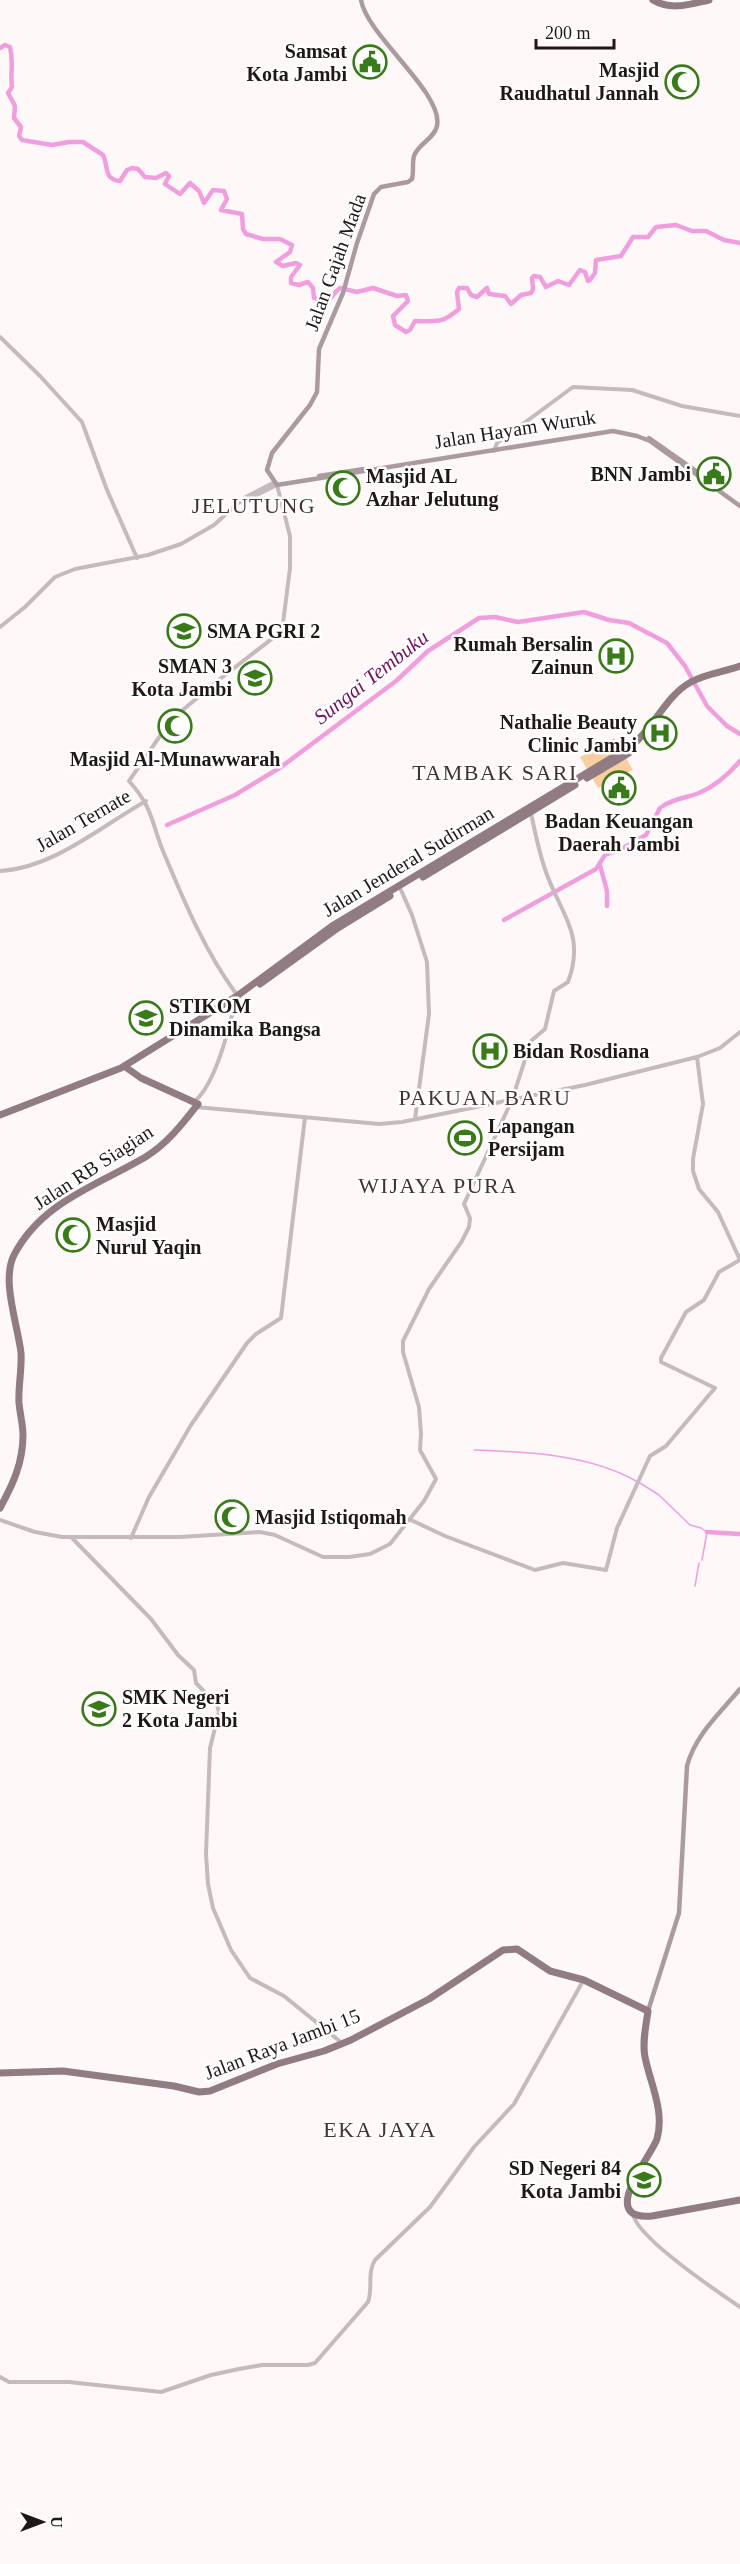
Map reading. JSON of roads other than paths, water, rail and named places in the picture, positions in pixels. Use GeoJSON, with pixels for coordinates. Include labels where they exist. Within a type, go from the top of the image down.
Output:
{"type":"FeatureCollection","features":[{"type":"Feature","properties":{"kind":"highway"},"geometry":{"type":"LineString","coordinates":[[653,0],[674,7],[710,0]]}},
{"type":"Feature","properties":{"kind":"highway"},"geometry":{"type":"LineString","coordinates":[[659,0],[672,4],[698,0]]}},
{"type":"Feature","properties":{"kind":"highway","name":"Jalan Jenderal Sudirman"},"geometry":{"type":"LineString","coordinates":[[499,828],[530,812],[638,741],[671,703],[694,682],[740,668]]}},
{"type":"Feature","properties":{"kind":"highway","name":"Jalan Jenderal Sudirman"},"geometry":{"type":"LineString","coordinates":[[0,1117],[123,1068],[236,999],[338,928],[467,847],[598,769]]}},
{"type":"Feature","properties":{"kind":"highway","name":"Jalan Jenderal Sudirman"},"geometry":{"type":"LineString","coordinates":[[281,967],[332,926],[432,869]]}},
{"type":"Feature","properties":{"kind":"highway"},"geometry":{"type":"LineString","coordinates":[[123,1068],[196,1104]]}},
{"type":"Feature","properties":{"kind":"highway","name":"Jalan RB Siagian"},"geometry":{"type":"LineString","coordinates":[[0,1500],[16,1465],[19,1435],[17,1403],[21,1352],[9,1276],[11,1263],[18,1248],[44,1216],[85,1188],[147,1155],[172,1135],[196,1104]]}},
{"type":"Feature","properties":{"kind":"highway","name":"Jalan RB Siagian"},"geometry":{"type":"LineString","coordinates":[[0,1508],[20,1466],[23,1435],[17,1403]]}},
{"type":"Feature","properties":{"kind":"highway","name":"Jalan Raya Jambi 15"},"geometry":{"type":"LineString","coordinates":[[0,2073],[63,2071],[204,2092],[277,2064],[342,2043],[429,1999],[503,1950],[517,1949],[550,1971],[584,1980],[648,2011]]}},
{"type":"Feature","properties":{"kind":"highway"},"geometry":{"type":"LineString","coordinates":[[648,2011],[644,2054],[655,2092],[658,2133],[653,2148],[633,2179],[628,2199],[629,2209],[633,2213],[652,2216],[740,2200]]}},
{"type":"Feature","properties":{"kind":"main road","name":"Jalan Gajah Mada"},"geometry":{"type":"LineString","coordinates":[[276,484],[269,475],[268,467],[272,453],[310,405],[317,392],[319,349],[343,292],[374,194],[381,187],[408,182],[412,179],[415,153],[434,133],[437,125],[429,101],[368,17],[361,0]]}},
{"type":"Feature","properties":{"kind":"main road","name":"Jalan Hayam Wuruk"},"geometry":{"type":"LineString","coordinates":[[276,484],[606,429],[627,430],[645,435],[740,504]]}},
{"type":"Feature","properties":{"kind":"main road"},"geometry":{"type":"LineString","coordinates":[[648,2011],[679,1913],[687,1766],[690,1753],[708,1726],[740,1689]]}},
{"type":"Feature","properties":{"kind":"street"},"geometry":{"type":"LineString","coordinates":[[0,337],[82,422],[107,490],[137,558]]}},
{"type":"Feature","properties":{"kind":"street"},"geometry":{"type":"LineString","coordinates":[[494,449],[550,401],[573,387],[632,390],[682,406],[740,416]]}},
{"type":"Feature","properties":{"kind":"street"},"geometry":{"type":"LineString","coordinates":[[0,627],[25,607],[49,582],[62,574],[137,558],[193,537],[214,525],[242,502],[276,484],[289,529],[290,547],[280,635],[216,682],[171,720],[129,781],[146,801],[163,850],[206,946],[236,999],[223,1050],[196,1104],[379,1124],[585,1085],[697,1057],[720,1048],[740,1032]]}},
{"type":"Feature","properties":{"kind":"street","name":"Jalan Ternate"},"geometry":{"type":"LineString","coordinates":[[0,871],[29,867],[45,861],[146,801]]}},
{"type":"Feature","properties":{"kind":"street"},"geometry":{"type":"LineString","coordinates":[[0,1520],[42,1534],[72,1538],[131,1538],[260,1532],[275,1535],[323,1557],[349,1557],[370,1554],[390,1544],[411,1520],[436,1479],[420,1450],[419,1407],[403,1352],[403,1341],[429,1289],[469,1227],[470,1218],[464,1204],[512,1100],[531,1041],[543,1033],[546,1028],[555,989],[564,986],[569,978],[573,958],[570,922],[545,871],[530,812]]}},
{"type":"Feature","properties":{"kind":"street"},"geometry":{"type":"LineString","coordinates":[[400,890],[412,915],[427,962],[429,1014],[415,1119]]}},
{"type":"Feature","properties":{"kind":"street"},"geometry":{"type":"LineString","coordinates":[[411,1520],[445,1536],[536,1570],[563,1563],[606,1570],[617,1528],[651,1454],[666,1446],[715,1388],[714,1385],[682,1374],[660,1359],[686,1312],[704,1300],[719,1272],[740,1260],[718,1212],[699,1189],[693,1171],[703,1104],[697,1057]]}},
{"type":"Feature","properties":{"kind":"street"},"geometry":{"type":"LineString","coordinates":[[131,1538],[149,1497],[197,1417],[247,1343],[256,1334],[281,1318],[305,1117]]}},
{"type":"Feature","properties":{"kind":"street"},"geometry":{"type":"LineString","coordinates":[[72,1538],[151,1619],[177,1655],[194,1671],[196,1683],[217,1705],[219,1712],[210,1748],[206,1865],[213,1908],[231,1950],[250,1978],[284,1996],[342,2043]]}},
{"type":"Feature","properties":{"kind":"street"},"geometry":{"type":"LineString","coordinates":[[0,2377],[9,2382],[69,2382],[161,2392],[211,2375],[239,2369],[262,2365],[313,2364],[350,2326],[368,2302],[371,2292],[372,2264],[375,2260],[430,2207],[474,2146],[514,2104],[584,1980]]}},
{"type":"Feature","properties":{"kind":"street"},"geometry":{"type":"LineString","coordinates":[[633,2213],[634,2219],[641,2228],[686,2269],[740,2307]]}},
{"type":"Feature","properties":{"kind":"waterway"},"geometry":{"type":"LineString","coordinates":[[0,48],[5,45],[10,47],[12,87],[8,93],[15,106],[14,118],[21,127],[19,136],[22,140],[52,145],[83,142],[103,155],[107,172],[111,178],[120,181],[127,170],[132,168],[138,169],[145,177],[156,178],[166,173],[169,176],[165,184],[180,194],[190,183],[199,191],[204,203],[213,190],[224,191],[227,199],[221,210],[242,214],[243,229],[246,234],[263,239],[280,239],[292,245],[290,252],[276,262],[283,266],[296,263],[300,265],[291,277],[291,283],[299,285],[308,282],[313,288],[314,298],[324,301],[327,301],[340,288],[357,292],[373,288],[397,296],[406,295],[408,301],[393,316],[395,325],[406,332],[410,330],[415,321],[439,321],[459,309],[457,292],[459,288],[467,288],[471,295],[477,297],[487,288],[489,294],[505,296],[511,304],[521,295],[531,293],[534,276],[540,277],[546,287],[558,281],[569,285],[580,270],[585,272],[588,281],[595,273],[596,260],[621,256],[633,237],[648,237],[656,227],[676,225],[692,231],[706,231],[724,240],[740,243]]}},
{"type":"Feature","properties":{"kind":"waterway","name":"Sungai Tembuku"},"geometry":{"type":"LineString","coordinates":[[167,825],[235,795],[281,767],[396,681],[428,651],[479,618],[495,617],[518,622],[584,612],[609,620],[629,623],[667,643],[685,666],[707,706],[727,726],[740,734]]}},
{"type":"Feature","properties":{"kind":"waterway"},"geometry":{"type":"LineString","coordinates":[[663,806],[711,787],[740,761]]}},
{"type":"Feature","properties":{"kind":"waterway"},"geometry":{"type":"LineString","coordinates":[[504,920],[596,869],[605,855],[646,835],[660,808]]}},
{"type":"Feature","properties":{"kind":"waterway"},"geometry":{"type":"LineString","coordinates":[[600,865],[607,891],[607,906]]}},
{"type":"Feature","properties":{"kind":"waterway"},"geometry":{"type":"LineString","coordinates":[[474,1450],[557,1456],[578,1460],[598,1465],[636,1481]]}},
{"type":"Feature","properties":{"kind":"waterway"},"geometry":{"type":"LineString","coordinates":[[640,1483],[659,1495],[690,1525],[707,1532],[702,1560]]}},
{"type":"Feature","properties":{"kind":"waterway"},"geometry":{"type":"LineString","coordinates":[[707,1532],[740,1534]]}},
{"type":"Feature","properties":{"kind":"waterway"},"geometry":{"type":"LineString","coordinates":[[695,1586],[699,1563]]}},
{"type":"Feature","properties":{"kind":"place","name":"Samsat Kota Jambi"},"geometry":{"type":"Point","coordinates":[370,62]}},
{"type":"Feature","properties":{"kind":"place","name":"Masjid Raudhatul Jannah"},"geometry":{"type":"Point","coordinates":[682,82]}},
{"type":"Feature","properties":{"kind":"place","name":"BNN Jambi"},"geometry":{"type":"Point","coordinates":[714,474]}},
{"type":"Feature","properties":{"kind":"place","name":"Masjid AL Azhar Jelutung"},"geometry":{"type":"Point","coordinates":[343,488]}},
{"type":"Feature","properties":{"kind":"place","name":"SMA PGRI 2"},"geometry":{"type":"Point","coordinates":[184,631]}},
{"type":"Feature","properties":{"kind":"place","name":"Rumah Bersalin Zainun"},"geometry":{"type":"Point","coordinates":[616,656]}},
{"type":"Feature","properties":{"kind":"place","name":"SMAN 3 Kota Jambi"},"geometry":{"type":"Point","coordinates":[255,678]}},
{"type":"Feature","properties":{"kind":"place","name":"Masjid Al-Munawwarah"},"geometry":{"type":"Point","coordinates":[175,726]}},
{"type":"Feature","properties":{"kind":"place","name":"Nathalie Beauty Clinic Jambi"},"geometry":{"type":"Point","coordinates":[660,733]}},
{"type":"Feature","properties":{"kind":"place","name":"Badan Keuangan Daerah Jambi"},"geometry":{"type":"Point","coordinates":[619,788]}},
{"type":"Feature","properties":{"kind":"place","name":"STIKOM Dinamika Bangsa"},"geometry":{"type":"Point","coordinates":[146,1018]}},
{"type":"Feature","properties":{"kind":"place","name":"Bidan Rosdiana"},"geometry":{"type":"Point","coordinates":[490,1051]}},
{"type":"Feature","properties":{"kind":"place","name":"Lapangan Persijam"},"geometry":{"type":"Point","coordinates":[465,1138]}},
{"type":"Feature","properties":{"kind":"place","name":"Masjid Nurul Yaqin"},"geometry":{"type":"Point","coordinates":[73,1235]}},
{"type":"Feature","properties":{"kind":"place","name":"Masjid Istiqomah"},"geometry":{"type":"Point","coordinates":[232,1517]}},
{"type":"Feature","properties":{"kind":"place","name":"SMK Negeri 2 Kota Jambi"},"geometry":{"type":"Point","coordinates":[99,1709]}},
{"type":"Feature","properties":{"kind":"place","name":"SD Negeri 84 Kota Jambi"},"geometry":{"type":"Point","coordinates":[644,2180]}},
{"type":"Feature","properties":{"kind":"district","name":"JELUTUNG"},"geometry":{"type":"Point","coordinates":[254,505]}},
{"type":"Feature","properties":{"kind":"district","name":"TAMBAK SARI"},"geometry":{"type":"Point","coordinates":[495,772]}},
{"type":"Feature","properties":{"kind":"district","name":"PAKUAN BARU"},"geometry":{"type":"Point","coordinates":[485,1097]}},
{"type":"Feature","properties":{"kind":"district","name":"WIJAYA PURA"},"geometry":{"type":"Point","coordinates":[438,1185]}},
{"type":"Feature","properties":{"kind":"district","name":"EKA JAYA"},"geometry":{"type":"Point","coordinates":[380,2129]}}]}
